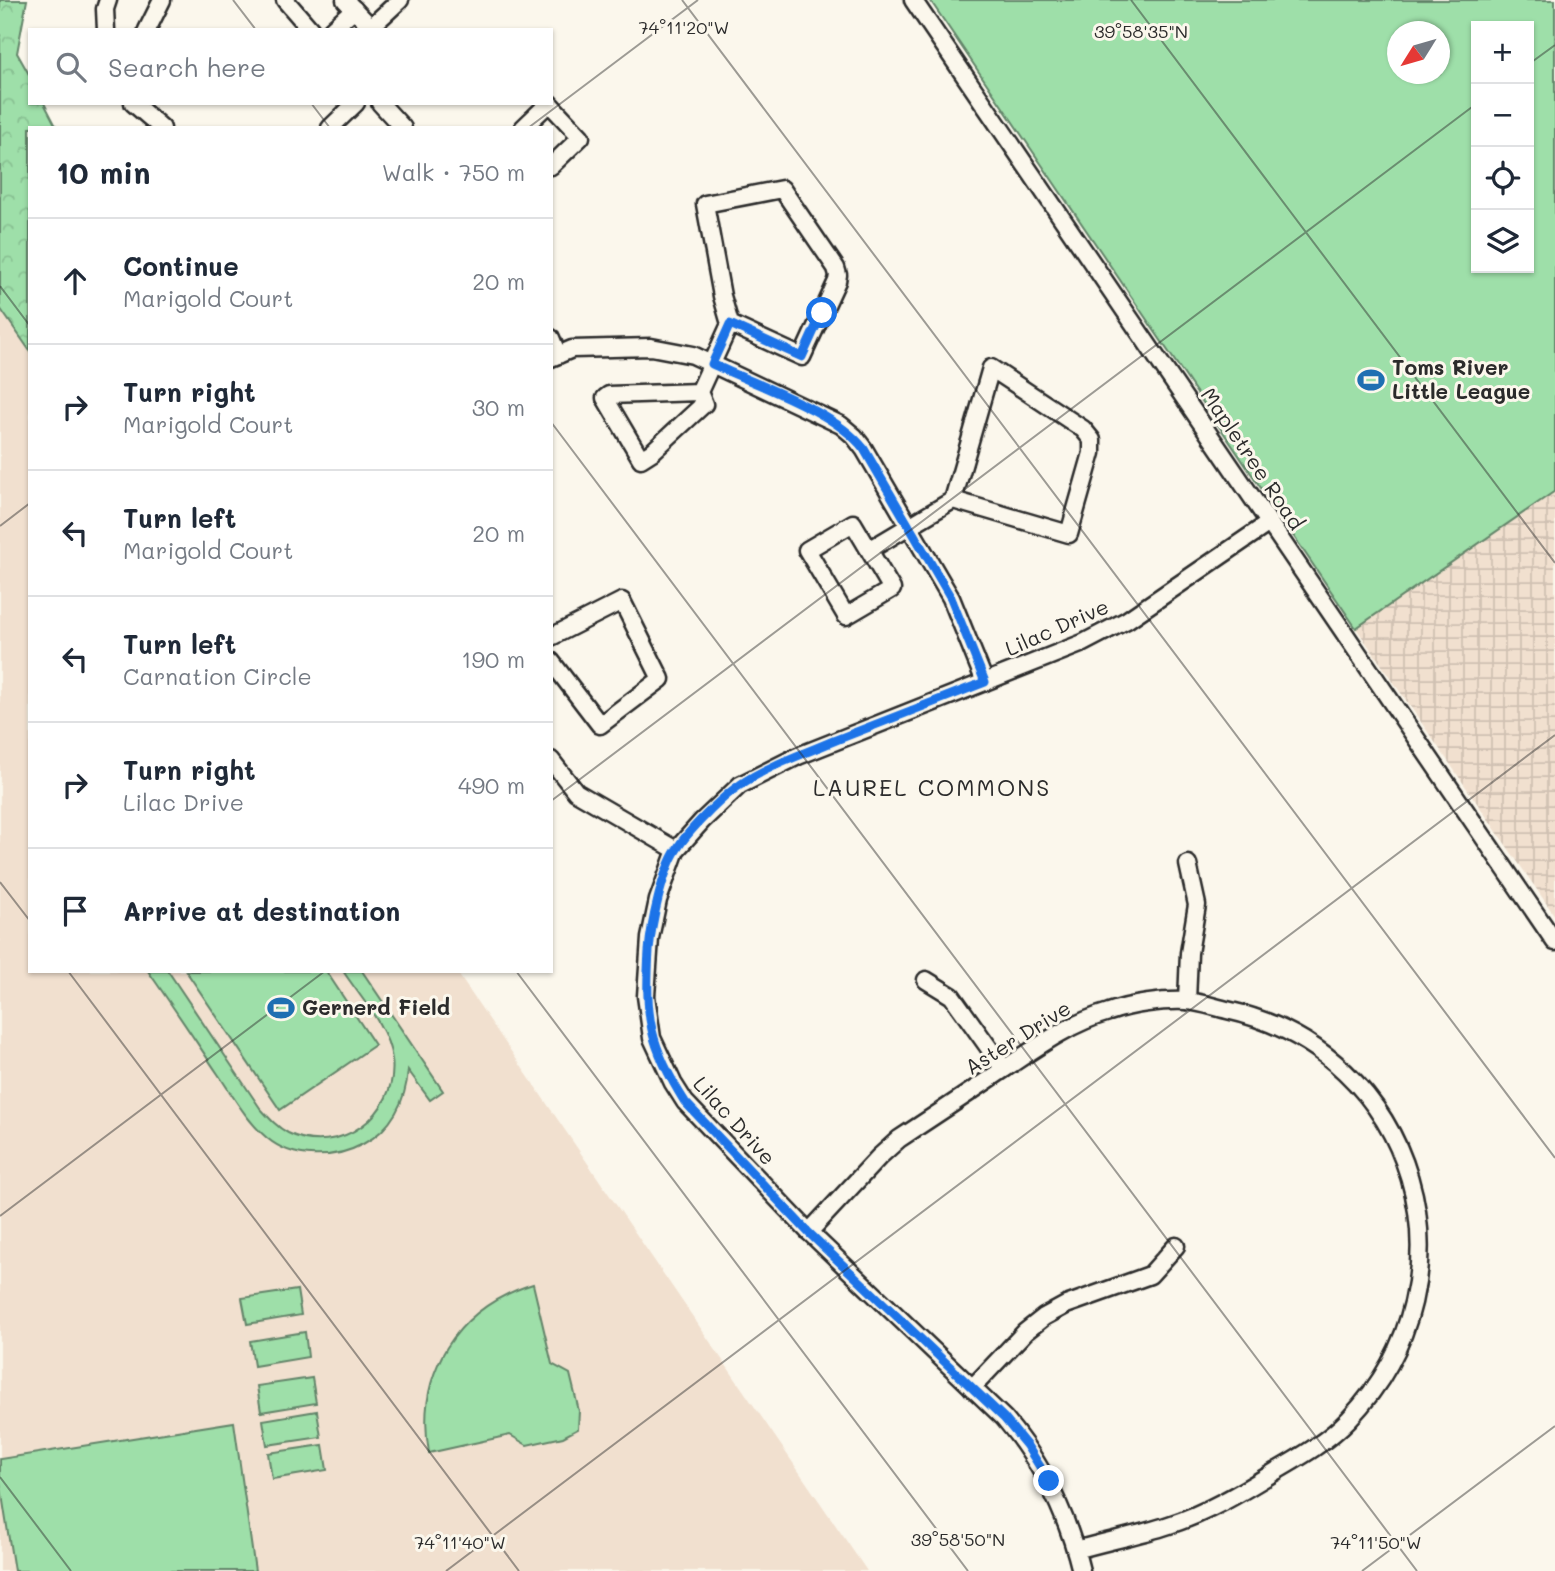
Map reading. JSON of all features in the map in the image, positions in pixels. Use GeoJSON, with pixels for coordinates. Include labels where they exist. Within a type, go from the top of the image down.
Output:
{"type":"FeatureCollection","features":[{"type":"Feature","properties":{"kind":"street"},"geometry":{"type":"LineString","coordinates":[[106,28],[105,9],[108,0]]}},
{"type":"Feature","properties":{"kind":"street"},"geometry":{"type":"LineString","coordinates":[[148,28],[162,0]]}},
{"type":"Feature","properties":{"kind":"street"},"geometry":{"type":"LineString","coordinates":[[285,0],[309,28]]}},
{"type":"Feature","properties":{"kind":"street"},"geometry":{"type":"LineString","coordinates":[[332,28],[350,4],[371,27],[400,0]]}},
{"type":"Feature","properties":{"kind":"street","name":"Mapletree Road"},"geometry":{"type":"LineString","coordinates":[[913,0],[1555,942]]}},
{"type":"Feature","properties":{"kind":"street"},"geometry":{"type":"LineString","coordinates":[[135,105],[160,126]]}},
{"type":"Feature","properties":{"kind":"street"},"geometry":{"type":"LineString","coordinates":[[332,126],[354,105]]}},
{"type":"Feature","properties":{"kind":"street"},"geometry":{"type":"LineString","coordinates":[[382,105],[402,126]]}},
{"type":"Feature","properties":{"kind":"street"},"geometry":{"type":"LineString","coordinates":[[525,126],[547,105]]}},
{"type":"Feature","properties":{"kind":"street"},"geometry":{"type":"LineString","coordinates":[[551,105],[581,137],[553,164]]}},
{"type":"Feature","properties":{"kind":"street"},"geometry":{"type":"LineString","coordinates":[[699,392],[605,398],[640,459],[652,452],[704,404],[699,392],[730,324],[722,296],[705,204],[782,189],[835,268],[837,281],[802,357],[730,324]]}},
{"type":"Feature","properties":{"kind":"street"},"geometry":{"type":"LineString","coordinates":[[555,356],[572,349],[651,347],[693,355],[828,418],[854,436],[951,598],[985,682]]}},
{"type":"Feature","properties":{"kind":"street"},"geometry":{"type":"LineString","coordinates":[[869,550],[953,500],[991,368],[1083,429],[1092,440],[1092,453],[1069,534],[953,500]]}},
{"type":"Feature","properties":{"kind":"street"},"geometry":{"type":"LineString","coordinates":[[853,523],[869,550],[892,589],[846,616],[807,550],[853,523]]}},
{"type":"Feature","properties":{"kind":"street","name":"Lilac Drive"},"geometry":{"type":"LineString","coordinates":[[1081,1571],[1063,1510],[1027,1446],[1004,1418],[809,1233],[685,1102],[652,1038],[646,996],[650,938],[657,900],[676,850],[740,785],[797,756],[1083,643],[1127,620],[1269,523]]}},
{"type":"Feature","properties":{"kind":"street"},"geometry":{"type":"LineString","coordinates":[[553,636],[622,601],[662,679],[600,725],[553,664]]}},
{"type":"Feature","properties":{"kind":"street"},"geometry":{"type":"LineString","coordinates":[[553,763],[576,792],[676,850]]}},
{"type":"Feature","properties":{"kind":"street"},"geometry":{"type":"LineString","coordinates":[[1187,1001],[1189,953],[1197,905],[1188,864]]}},
{"type":"Feature","properties":{"kind":"street"},"geometry":{"type":"LineString","coordinates":[[926,980],[951,996],[1004,1069]]}},
{"type":"Feature","properties":{"kind":"street","name":"Aster Drive"},"geometry":{"type":"LineString","coordinates":[[809,1233],[889,1148],[1045,1041],[1079,1023],[1111,1011],[1187,1001],[1252,1016],[1292,1032],[1328,1056],[1359,1086],[1386,1121],[1404,1157],[1416,1197],[1420,1228],[1420,1265],[1410,1319],[1385,1373],[1349,1419],[1310,1452],[1216,1506],[1170,1525],[1076,1550]]}},
{"type":"Feature","properties":{"kind":"street"},"geometry":{"type":"LineString","coordinates":[[972,1388],[1025,1332],[1044,1317],[1066,1305],[1150,1275],[1176,1246]]}},
{"type":"Feature","properties":{"kind":"shaded area"},"geometry":{"type":"Polygon","coordinates":[[[0,308],[28,348],[28,973],[457,973],[867,1571],[0,1571],[0,308]]]}},
{"type":"Feature","properties":{"kind":"shaded area"},"geometry":{"type":"Polygon","coordinates":[[[1555,491],[1555,916],[1356,628],[1555,491]]]}},
{"type":"Feature","properties":{"kind":"green space"},"geometry":{"type":"Polygon","coordinates":[[[0,0],[27,0],[17,53],[28,72],[28,105],[45,105],[56,126],[28,126],[28,348],[0,308],[0,0]]]}},
{"type":"Feature","properties":{"kind":"green space","name":"Toms River Little League"},"geometry":{"type":"Polygon","coordinates":[[[930,0],[1555,0],[1555,491],[1356,628],[930,0]]]}},
{"type":"Feature","properties":{"kind":"green space"},"geometry":{"type":"Polygon","coordinates":[[[149,973],[169,973],[260,1108],[288,1133],[307,1139],[326,1140],[345,1135],[375,1114],[386,1098],[392,1079],[389,1047],[379,1024],[344,973],[363,973],[443,1091],[430,1100],[408,1070],[401,1103],[382,1130],[352,1149],[327,1155],[301,1154],[277,1145],[246,1116],[149,973]]]}},
{"type":"Feature","properties":{"kind":"green space","name":"Gernerd Field"},"geometry":{"type":"Polygon","coordinates":[[[187,973],[327,973],[375,1045],[280,1110],[187,973]]]}},
{"type":"Feature","properties":{"kind":"green space"},"geometry":{"type":"Polygon","coordinates":[[[533,1284],[552,1364],[570,1374],[579,1411],[578,1429],[563,1437],[527,1445],[510,1435],[429,1453],[426,1424],[429,1396],[435,1371],[447,1347],[482,1309],[533,1284]]]}},
{"type":"Feature","properties":{"kind":"green space"},"geometry":{"type":"Polygon","coordinates":[[[297,1290],[301,1315],[247,1324],[242,1298],[297,1290]]]}},
{"type":"Feature","properties":{"kind":"green space"},"geometry":{"type":"Polygon","coordinates":[[[305,1332],[308,1357],[254,1366],[250,1341],[305,1332]]]}},
{"type":"Feature","properties":{"kind":"green space"},"geometry":{"type":"Polygon","coordinates":[[[312,1378],[316,1403],[261,1412],[257,1386],[312,1378]]]}},
{"type":"Feature","properties":{"kind":"green space"},"geometry":{"type":"Polygon","coordinates":[[[317,1411],[321,1437],[267,1445],[263,1420],[317,1411]]]}},
{"type":"Feature","properties":{"kind":"green space"},"geometry":{"type":"Polygon","coordinates":[[[234,1422],[255,1571],[14,1571],[0,1482],[0,1459],[234,1422]]]}},
{"type":"Feature","properties":{"kind":"green space"},"geometry":{"type":"Polygon","coordinates":[[[323,1445],[327,1470],[272,1479],[268,1453],[323,1445]]]}},
{"type":"Feature","properties":{"kind":"place","name":"Toms River Little League"},"geometry":{"type":"Point","coordinates":[1371,380]}},
{"type":"Feature","properties":{"kind":"place","name":"Gernerd Field"},"geometry":{"type":"Point","coordinates":[281,1008]}},
{"type":"Feature","properties":{"kind":"district","name":"LAUREL COMMONS"},"geometry":{"type":"Point","coordinates":[932,788]}},
{"type":"Feature","properties":{"kind":"route"},"geometry":{"type":"LineString","coordinates":[[822,313],[802,357],[730,324],[712,364],[828,418],[854,436],[951,598],[985,682],[797,756],[740,785],[702,821],[676,850],[657,900],[650,938],[646,996],[652,1038],[685,1102],[809,1233],[1004,1418],[1027,1446],[1049,1481]]}}]}
